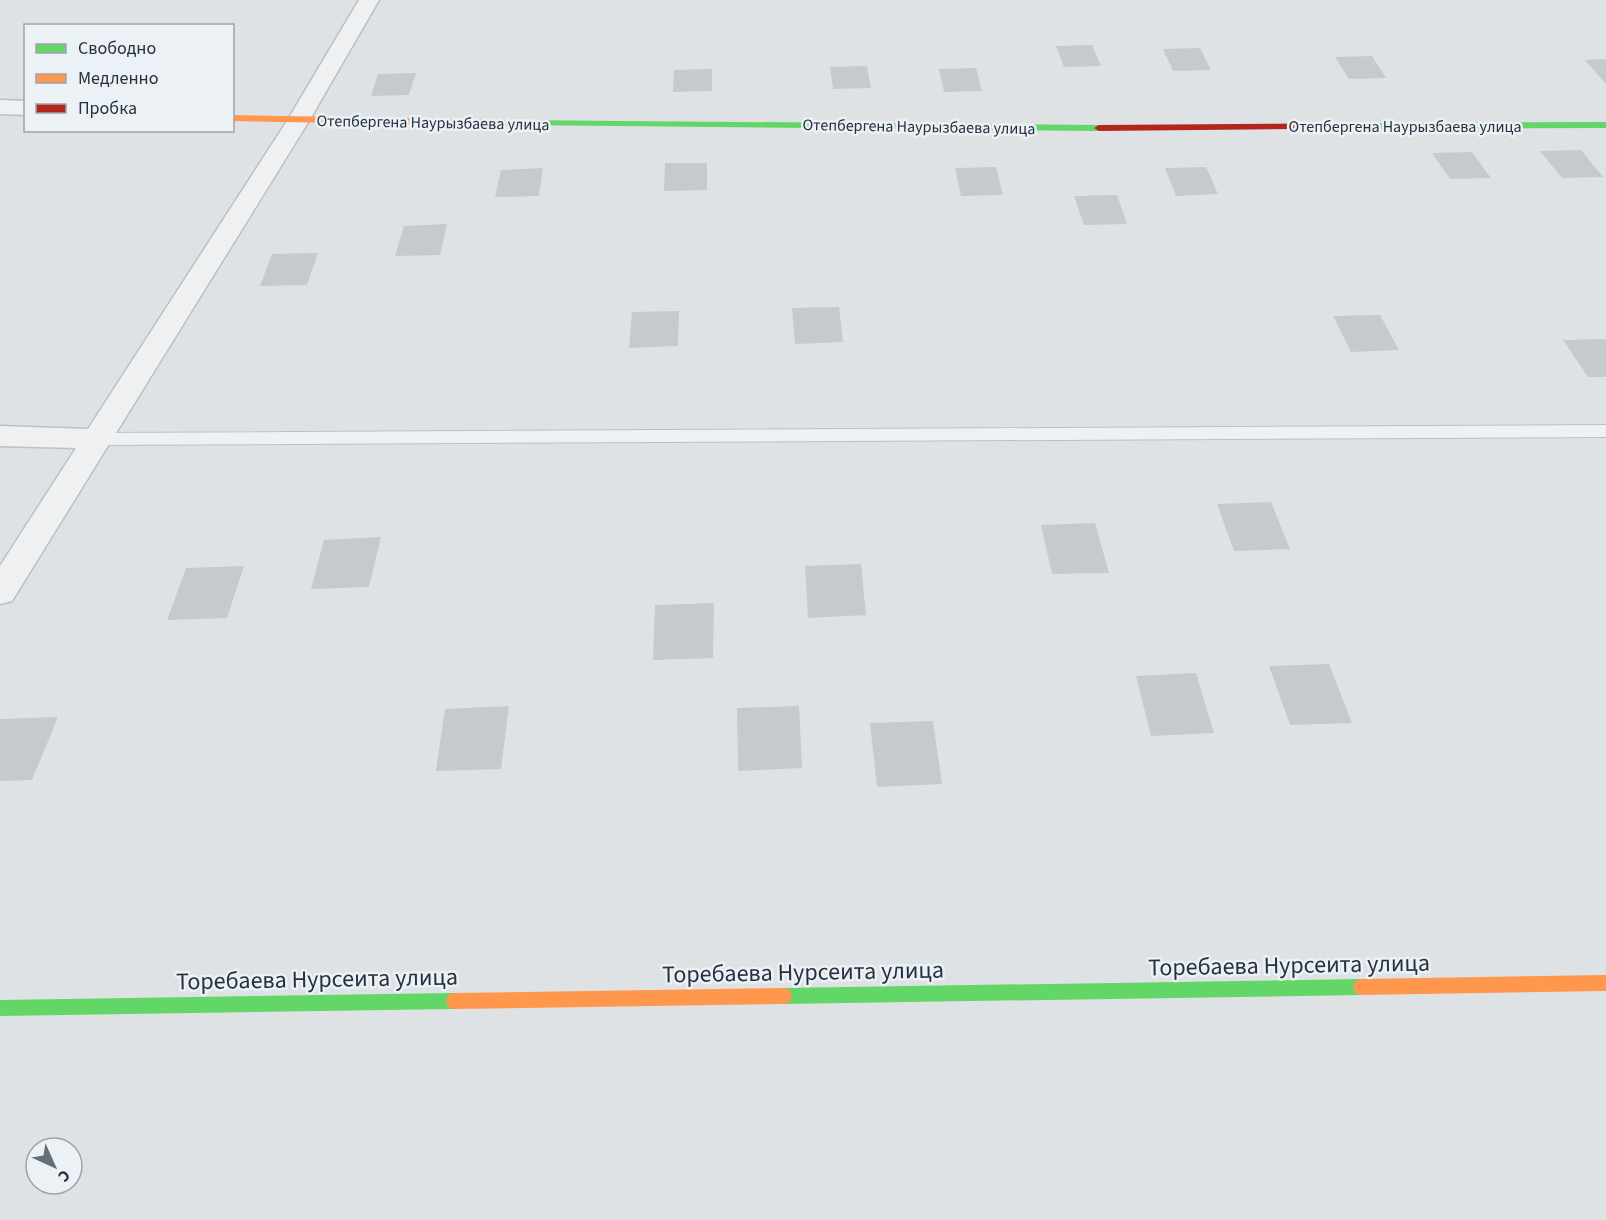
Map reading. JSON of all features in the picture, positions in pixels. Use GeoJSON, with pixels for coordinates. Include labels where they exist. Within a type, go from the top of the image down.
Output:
{"type":"FeatureCollection","features":[{"type":"Feature","properties":{"kind":"street"},"geometry":{"type":"LineString","coordinates":[[0,592],[298,121],[369,0]]}},
{"type":"Feature","properties":{"kind":"street"},"geometry":{"type":"LineString","coordinates":[[0,107],[24,108]]}},
{"type":"Feature","properties":{"kind":"street","name":"Отепбергена Наурызбаева улица"},"geometry":{"type":"LineString","coordinates":[[234,118],[298,121],[1058,128],[1606,124]]}},
{"type":"Feature","properties":{"kind":"street"},"geometry":{"type":"LineString","coordinates":[[0,436],[96,439]]}},
{"type":"Feature","properties":{"kind":"street","name":"Торебаева Нурсеита улица"},"geometry":{"type":"LineString","coordinates":[[0,1008],[1606,983]]}},
{"type":"Feature","properties":{"kind":"lane"},"geometry":{"type":"LineString","coordinates":[[96,439],[1606,431]]}},
{"type":"Feature","properties":{"kind":"building"},"geometry":{"type":"Polygon","coordinates":[[[1092,45],[1101,66],[1064,67],[1056,46],[1092,45]]]}},
{"type":"Feature","properties":{"kind":"building"},"geometry":{"type":"Polygon","coordinates":[[[1200,48],[1211,70],[1173,71],[1163,49],[1200,48]]]}},
{"type":"Feature","properties":{"kind":"building"},"geometry":{"type":"Polygon","coordinates":[[[1372,56],[1386,78],[1349,79],[1335,57],[1372,56]]]}},
{"type":"Feature","properties":{"kind":"building"},"geometry":{"type":"Polygon","coordinates":[[[1606,59],[1606,84],[1585,60],[1606,59]]]}},
{"type":"Feature","properties":{"kind":"building"},"geometry":{"type":"Polygon","coordinates":[[[867,66],[871,88],[833,89],[830,67],[867,66]]]}},
{"type":"Feature","properties":{"kind":"building"},"geometry":{"type":"Polygon","coordinates":[[[976,68],[982,91],[944,92],[939,69],[976,68]]]}},
{"type":"Feature","properties":{"kind":"building"},"geometry":{"type":"Polygon","coordinates":[[[712,69],[712,91],[673,92],[674,70],[712,69]]]}},
{"type":"Feature","properties":{"kind":"building"},"geometry":{"type":"Polygon","coordinates":[[[416,73],[409,95],[371,96],[378,74],[416,73]]]}},
{"type":"Feature","properties":{"kind":"building"},"geometry":{"type":"Polygon","coordinates":[[[1581,150],[1603,177],[1562,178],[1540,151],[1581,150]]]}},
{"type":"Feature","properties":{"kind":"building"},"geometry":{"type":"Polygon","coordinates":[[[1472,152],[1491,178],[1450,179],[1432,153],[1472,152]]]}},
{"type":"Feature","properties":{"kind":"building"},"geometry":{"type":"Polygon","coordinates":[[[665,163],[707,163],[707,190],[664,191],[665,163]]]}},
{"type":"Feature","properties":{"kind":"building"},"geometry":{"type":"Polygon","coordinates":[[[996,167],[1003,195],[961,196],[955,168],[996,167]]]}},
{"type":"Feature","properties":{"kind":"building"},"geometry":{"type":"Polygon","coordinates":[[[1206,167],[1218,194],[1176,196],[1165,168],[1206,167]]]}},
{"type":"Feature","properties":{"kind":"building"},"geometry":{"type":"Polygon","coordinates":[[[543,168],[539,196],[495,197],[501,170],[543,168]]]}},
{"type":"Feature","properties":{"kind":"building"},"geometry":{"type":"Polygon","coordinates":[[[1117,195],[1127,224],[1084,225],[1074,196],[1117,195]]]}},
{"type":"Feature","properties":{"kind":"building"},"geometry":{"type":"Polygon","coordinates":[[[447,224],[440,255],[395,256],[404,226],[447,224]]]}},
{"type":"Feature","properties":{"kind":"building"},"geometry":{"type":"Polygon","coordinates":[[[318,253],[307,285],[260,286],[272,254],[318,253]]]}},
{"type":"Feature","properties":{"kind":"building"},"geometry":{"type":"Polygon","coordinates":[[[839,307],[843,342],[795,344],[792,308],[839,307]]]}},
{"type":"Feature","properties":{"kind":"building"},"geometry":{"type":"Polygon","coordinates":[[[679,311],[678,346],[629,348],[632,312],[679,311]]]}},
{"type":"Feature","properties":{"kind":"building"},"geometry":{"type":"Polygon","coordinates":[[[1380,315],[1399,350],[1351,352],[1333,316],[1380,315]]]}},
{"type":"Feature","properties":{"kind":"building"},"geometry":{"type":"Polygon","coordinates":[[[1606,339],[1606,377],[1588,377],[1563,340],[1606,339]]]}},
{"type":"Feature","properties":{"kind":"building"},"geometry":{"type":"Polygon","coordinates":[[[1271,502],[1290,549],[1234,551],[1217,504],[1271,502]]]}},
{"type":"Feature","properties":{"kind":"building"},"geometry":{"type":"Polygon","coordinates":[[[1095,523],[1109,573],[1052,574],[1041,525],[1095,523]]]}},
{"type":"Feature","properties":{"kind":"building"},"geometry":{"type":"Polygon","coordinates":[[[381,537],[369,587],[311,589],[324,540],[381,537]]]}},
{"type":"Feature","properties":{"kind":"building"},"geometry":{"type":"Polygon","coordinates":[[[861,564],[866,615],[808,618],[805,566],[861,564]]]}},
{"type":"Feature","properties":{"kind":"building"},"geometry":{"type":"Polygon","coordinates":[[[244,566],[227,618],[167,620],[186,568],[244,566]]]}},
{"type":"Feature","properties":{"kind":"building"},"geometry":{"type":"Polygon","coordinates":[[[714,603],[713,658],[653,660],[655,605],[714,603]]]}},
{"type":"Feature","properties":{"kind":"building"},"geometry":{"type":"Polygon","coordinates":[[[1329,664],[1352,723],[1290,725],[1269,666],[1329,664]]]}},
{"type":"Feature","properties":{"kind":"building"},"geometry":{"type":"Polygon","coordinates":[[[1196,673],[1214,733],[1151,736],[1136,676],[1196,673]]]}},
{"type":"Feature","properties":{"kind":"building"},"geometry":{"type":"Polygon","coordinates":[[[509,706],[501,769],[436,771],[445,709],[509,706]]]}},
{"type":"Feature","properties":{"kind":"building"},"geometry":{"type":"Polygon","coordinates":[[[799,706],[802,768],[738,771],[737,708],[799,706]]]}},
{"type":"Feature","properties":{"kind":"building"},"geometry":{"type":"Polygon","coordinates":[[[58,717],[32,780],[0,781],[0,719],[58,717]]]}},
{"type":"Feature","properties":{"kind":"building"},"geometry":{"type":"Polygon","coordinates":[[[933,721],[942,784],[877,787],[870,723],[933,721]]]}},
{"type":"Feature","properties":{"kind":"traffic: fast"},"geometry":{"type":"LineString","coordinates":[[514,123],[1099,128]]}},
{"type":"Feature","properties":{"kind":"traffic: fast"},"geometry":{"type":"LineString","coordinates":[[1376,126],[1606,125]]}},
{"type":"Feature","properties":{"kind":"traffic: fast"},"geometry":{"type":"LineString","coordinates":[[784,996],[1361,987]]}},
{"type":"Feature","properties":{"kind":"traffic: fast"},"geometry":{"type":"LineString","coordinates":[[0,1008],[454,1001]]}},
{"type":"Feature","properties":{"kind":"traffic: slow"},"geometry":{"type":"LineString","coordinates":[[234,118],[514,123]]}},
{"type":"Feature","properties":{"kind":"traffic: slow"},"geometry":{"type":"LineString","coordinates":[[1361,987],[1606,983]]}},
{"type":"Feature","properties":{"kind":"traffic: slow"},"geometry":{"type":"LineString","coordinates":[[454,1001],[784,996]]}},
{"type":"Feature","properties":{"kind":"traffic: jam"},"geometry":{"type":"LineString","coordinates":[[1099,128],[1376,126]]}}]}
